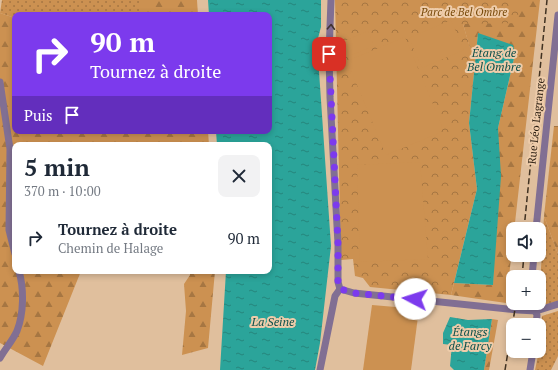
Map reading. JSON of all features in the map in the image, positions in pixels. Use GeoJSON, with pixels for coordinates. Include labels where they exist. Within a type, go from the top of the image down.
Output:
{"type":"FeatureCollection","features":[{"type":"Feature","properties":{"kind":"street"},"geometry":{"type":"LineString","coordinates":[[331,0],[329,54],[330,97],[338,244],[338,282],[340,289]]}},
{"type":"Feature","properties":{"kind":"street","name":"Rue Léo Lagrange"},"geometry":{"type":"LineString","coordinates":[[537,222],[558,15]]}},
{"type":"Feature","properties":{"kind":"street"},"geometry":{"type":"LineString","coordinates":[[0,82],[10,149],[9,230],[12,242]]}},
{"type":"Feature","properties":{"kind":"street"},"geometry":{"type":"LineString","coordinates":[[0,358],[17,331],[22,311],[23,283],[21,274]]}},
{"type":"Feature","properties":{"kind":"street"},"geometry":{"type":"LineString","coordinates":[[340,289],[354,293],[536,311],[558,304]]}},
{"type":"Feature","properties":{"kind":"street"},"geometry":{"type":"LineString","coordinates":[[320,370],[335,296],[340,289]]}},
{"type":"Feature","properties":{"kind":"street"},"geometry":{"type":"LineString","coordinates":[[536,311],[537,318]]}},
{"type":"Feature","properties":{"kind":"street"},"geometry":{"type":"LineString","coordinates":[[530,370],[531,358]]}},
{"type":"Feature","properties":{"kind":"green space"},"geometry":{"type":"Polygon","coordinates":[[[2,0],[141,0],[141,12],[12,12],[12,17],[0,13],[2,0]]]}},
{"type":"Feature","properties":{"kind":"green space"},"geometry":{"type":"Polygon","coordinates":[[[141,0],[197,0],[198,12],[141,12],[141,0]]]}},
{"type":"Feature","properties":{"kind":"green space","name":"Parc de Bel Ombre"},"geometry":{"type":"Polygon","coordinates":[[[335,0],[519,0],[518,23],[463,24],[471,51],[476,53],[469,123],[477,189],[451,295],[370,287],[363,278],[355,276],[353,259],[341,260],[335,0]]]}},
{"type":"Feature","properties":{"kind":"green space","name":"Parc de Bel Ombre"},"geometry":{"type":"Polygon","coordinates":[[[452,0],[540,0],[515,222],[506,222],[506,262],[511,262],[510,270],[506,270],[506,303],[451,295],[454,283],[493,285],[498,128],[515,54],[478,33],[476,53],[471,52],[463,24],[452,0]]]}},
{"type":"Feature","properties":{"kind":"green space"},"geometry":{"type":"Polygon","coordinates":[[[0,13],[12,17],[12,134],[208,134],[209,142],[12,142],[12,274],[80,274],[43,366],[0,343],[0,13]]]}},
{"type":"Feature","properties":{"kind":"green space"},"geometry":{"type":"Polygon","coordinates":[[[451,20],[464,50],[422,68],[409,38],[451,20]]]}},
{"type":"Feature","properties":{"kind":"green space"},"geometry":{"type":"Polygon","coordinates":[[[368,31],[374,46],[346,57],[339,43],[368,31]]]}},
{"type":"Feature","properties":{"kind":"green space"},"geometry":{"type":"Polygon","coordinates":[[[405,37],[442,126],[439,133],[386,155],[347,61],[405,37]]]}},
{"type":"Feature","properties":{"kind":"green space"},"geometry":{"type":"Polygon","coordinates":[[[554,126],[558,126],[558,254],[544,216],[554,126]]]}},
{"type":"Feature","properties":{"kind":"green space"},"geometry":{"type":"Polygon","coordinates":[[[420,162],[428,259],[360,262],[357,165],[420,162]]]}},
{"type":"Feature","properties":{"kind":"green space"},"geometry":{"type":"Polygon","coordinates":[[[544,216],[558,254],[558,301],[546,304],[546,270],[541,270],[541,262],[546,262],[546,222],[544,222],[544,216]]]}},
{"type":"Feature","properties":{"kind":"green space"},"geometry":{"type":"Polygon","coordinates":[[[215,274],[208,348],[182,355],[186,311],[184,284],[190,275],[215,274]]]}},
{"type":"Feature","properties":{"kind":"green space"},"geometry":{"type":"Polygon","coordinates":[[[372,305],[419,309],[411,370],[363,370],[372,305]]]}},
{"type":"Feature","properties":{"kind":"green space"},"geometry":{"type":"Polygon","coordinates":[[[558,311],[558,356],[551,370],[535,370],[538,358],[546,358],[546,318],[542,318],[542,316],[558,311]]]}},
{"type":"Feature","properties":{"kind":"green space"},"geometry":{"type":"Polygon","coordinates":[[[492,319],[498,320],[489,370],[484,370],[492,319]]]}},
{"type":"Feature","properties":{"kind":"water","name":"La Seine"},"geometry":{"type":"Polygon","coordinates":[[[208,0],[321,0],[321,27],[317,42],[331,246],[320,343],[315,370],[220,370],[226,274],[272,274],[272,142],[217,142],[216,134],[272,134],[272,12],[209,12],[208,0]]]}},
{"type":"Feature","properties":{"kind":"water","name":"Étang de Bel Ombre"},"geometry":{"type":"Polygon","coordinates":[[[478,33],[513,45],[515,54],[498,128],[501,176],[493,285],[454,283],[477,189],[469,123],[478,33]]]}},
{"type":"Feature","properties":{"kind":"water","name":"Étangs de Farcy"},"geometry":{"type":"Polygon","coordinates":[[[450,317],[468,320],[492,319],[484,370],[454,370],[450,366],[452,345],[443,344],[443,333],[450,317]]]}},
{"type":"Feature","properties":{"kind":"railway"},"geometry":{"type":"LineString","coordinates":[[525,222],[547,0]]}},
{"type":"Feature","properties":{"kind":"railway"},"geometry":{"type":"LineString","coordinates":[[523,262],[523,270]]}},
{"type":"Feature","properties":{"kind":"railway"},"geometry":{"type":"LineString","coordinates":[[505,370],[515,310]]}},
{"type":"Feature","properties":{"kind":"route"},"geometry":{"type":"LineString","coordinates":[[329,54],[338,244],[338,282],[340,289],[346,292],[415,299]]}}]}
